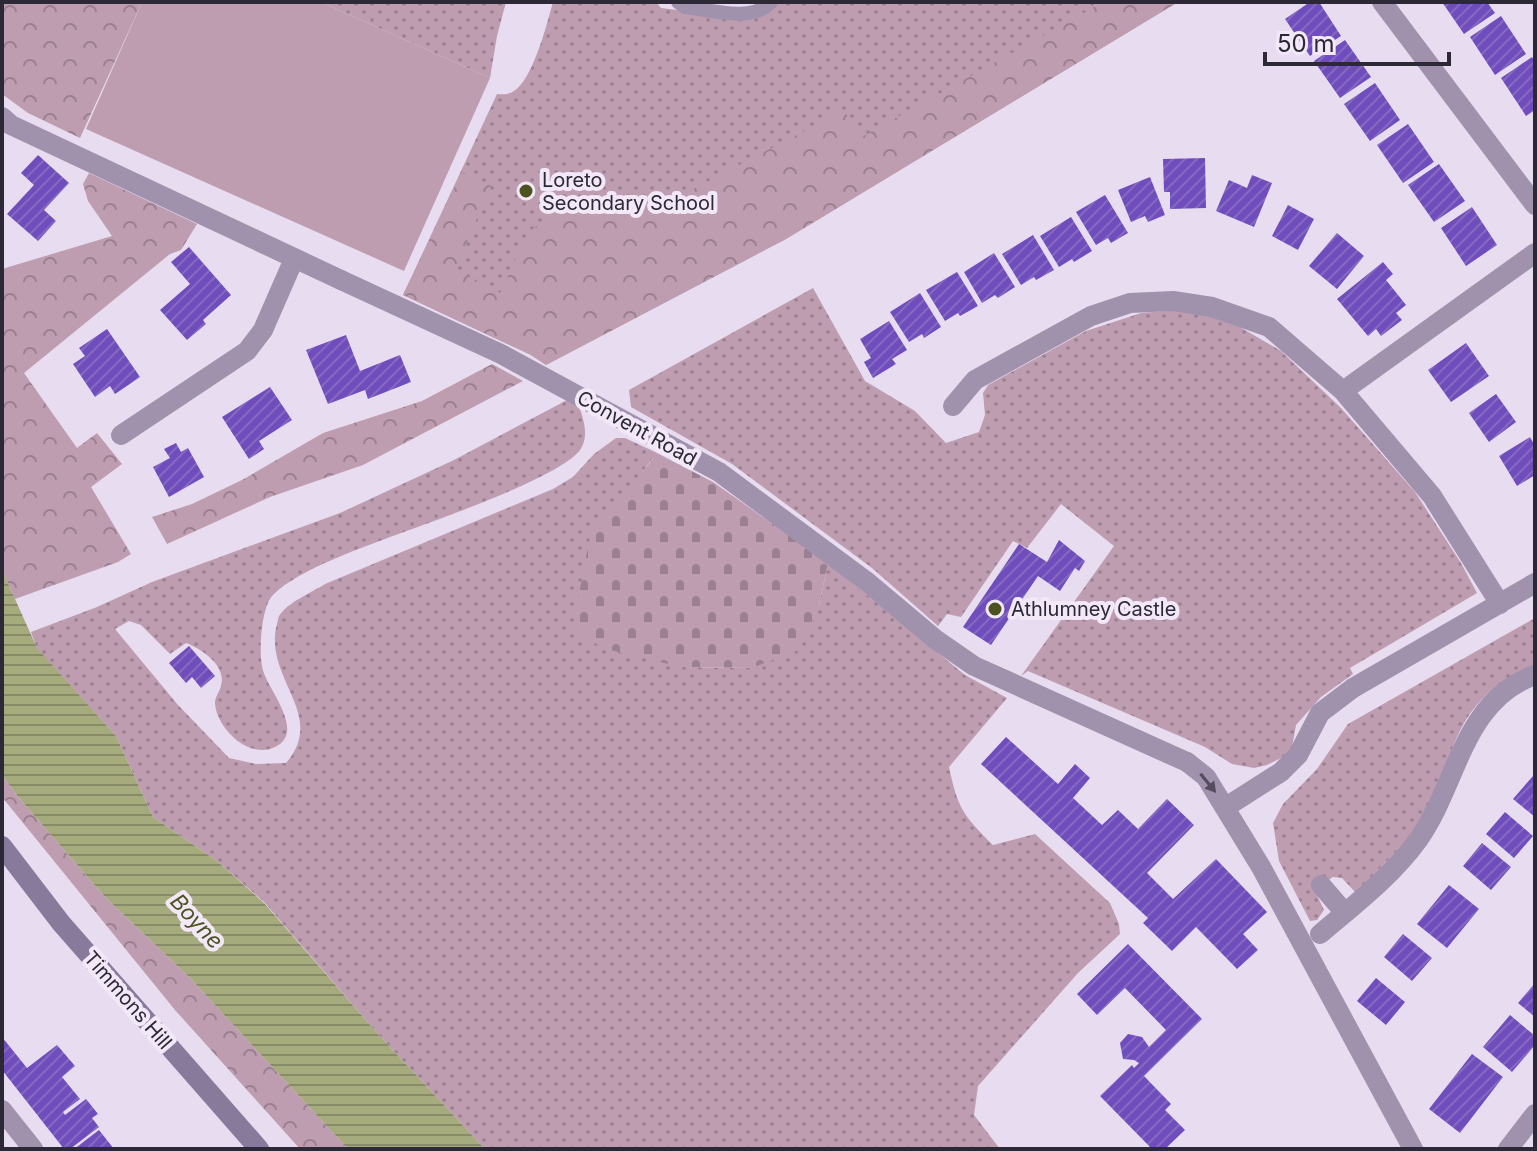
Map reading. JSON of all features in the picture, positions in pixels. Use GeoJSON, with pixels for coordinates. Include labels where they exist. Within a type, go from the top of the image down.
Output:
{"type":"FeatureCollection","features":[{"type":"Feature","properties":{"kind":"main road","name":"Timmons Hill"},"geometry":{"type":"LineString","coordinates":[[2,846],[61,923],[259,1149]]}},
{"type":"Feature","properties":{"kind":"street"},"geometry":{"type":"LineString","coordinates":[[1382,2],[1535,205]]}},
{"type":"Feature","properties":{"kind":"street","name":"Convent Road"},"geometry":{"type":"LineString","coordinates":[[2,117],[11,125],[501,354],[600,407],[719,472],[974,666],[1187,762],[1206,777],[1226,807],[1413,1149]]}},
{"type":"Feature","properties":{"kind":"street"},"geometry":{"type":"LineString","coordinates":[[1343,391],[1535,253]]}},
{"type":"Feature","properties":{"kind":"street"},"geometry":{"type":"LineString","coordinates":[[121,435],[247,351],[263,330],[294,259]]}},
{"type":"Feature","properties":{"kind":"street"},"geometry":{"type":"LineString","coordinates":[[953,406],[975,380],[1091,316],[1130,303],[1173,301],[1212,307],[1269,327],[1343,391],[1432,496],[1500,604]]}},
{"type":"Feature","properties":{"kind":"street"},"geometry":{"type":"LineString","coordinates":[[1226,807],[1281,772],[1298,755],[1320,713],[1342,696],[1535,583]]}},
{"type":"Feature","properties":{"kind":"street"},"geometry":{"type":"LineString","coordinates":[[1320,934],[1391,874],[1419,839],[1439,804],[1472,728],[1487,707],[1506,689],[1535,675]]}},
{"type":"Feature","properties":{"kind":"street"},"geometry":{"type":"LineString","coordinates":[[1321,885],[1345,913]]}},
{"type":"Feature","properties":{"kind":"street"},"geometry":{"type":"LineString","coordinates":[[2,1110],[33,1149]]}},
{"type":"Feature","properties":{"kind":"street"},"geometry":{"type":"LineString","coordinates":[[1508,1149],[1535,1114]]}},
{"type":"Feature","properties":{"kind":"lane"},"geometry":{"type":"LineString","coordinates":[[678,2],[685,7],[753,14],[771,2]]}},
{"type":"Feature","properties":{"kind":"green space"},"geometry":{"type":"Polygon","coordinates":[[[2,2],[142,2],[80,138],[28,113],[2,94],[2,2]]]}},
{"type":"Feature","properties":{"kind":"green space"},"geometry":{"type":"Polygon","coordinates":[[[142,2],[321,2],[490,78],[404,271],[86,129],[142,2]]]}},
{"type":"Feature","properties":{"kind":"green space"},"geometry":{"type":"Polygon","coordinates":[[[321,2],[506,2],[490,78],[321,2]]]}},
{"type":"Feature","properties":{"kind":"green space"},"geometry":{"type":"Polygon","coordinates":[[[553,2],[656,2],[661,8],[751,19],[777,2],[1178,2],[786,239],[546,365],[403,295],[497,94],[508,94],[518,88],[532,67],[553,2]]]}},
{"type":"Feature","properties":{"kind":"green space"},"geometry":{"type":"Polygon","coordinates":[[[1103,2],[1178,2],[786,239],[546,365],[403,295],[462,172],[491,186],[455,269],[500,293],[527,234],[564,203],[615,215],[678,197],[844,110],[860,138],[1103,2]]]}},
{"type":"Feature","properties":{"kind":"green space"},"geometry":{"type":"Polygon","coordinates":[[[89,173],[197,224],[181,250],[170,254],[24,373],[77,448],[97,433],[122,464],[91,487],[131,554],[118,562],[15,599],[2,570],[2,269],[112,236],[88,201],[83,184],[89,173]]]}},
{"type":"Feature","properties":{"kind":"green space"},"geometry":{"type":"Polygon","coordinates":[[[813,288],[865,381],[915,411],[946,443],[979,432],[985,415],[983,393],[988,385],[1086,331],[1141,313],[1188,309],[1233,323],[1281,351],[1341,408],[1415,492],[1477,593],[1350,668],[1353,674],[1321,697],[1296,725],[1292,747],[1283,757],[1254,768],[1232,764],[1205,747],[1028,671],[1021,676],[1114,546],[1061,504],[1027,548],[1013,541],[961,617],[947,614],[938,626],[872,568],[732,464],[631,407],[629,390],[813,288]]]}},
{"type":"Feature","properties":{"kind":"green space"},"geometry":{"type":"Polygon","coordinates":[[[492,364],[523,381],[363,465],[270,497],[167,544],[152,517],[192,504],[242,480],[323,433],[422,401],[492,364]]]}},
{"type":"Feature","properties":{"kind":"green space"},"geometry":{"type":"Polygon","coordinates":[[[569,399],[578,403],[585,433],[580,450],[568,461],[498,496],[335,559],[299,576],[273,595],[263,619],[261,650],[264,675],[286,720],[284,740],[275,747],[264,750],[249,747],[240,743],[225,728],[215,703],[222,679],[217,665],[206,654],[186,643],[170,654],[141,625],[129,621],[115,629],[178,705],[229,758],[256,764],[286,763],[297,746],[300,729],[298,713],[275,647],[279,617],[288,606],[325,584],[553,489],[573,477],[594,454],[616,438],[625,438],[653,451],[653,458],[629,489],[681,667],[751,668],[819,605],[828,563],[965,675],[1007,698],[949,767],[955,793],[975,826],[993,845],[1035,834],[1110,903],[1120,934],[1078,973],[978,1086],[974,1115],[1000,1149],[485,1149],[378,1034],[264,902],[217,861],[153,817],[116,736],[37,649],[31,632],[152,582],[340,513],[454,460],[569,399]]]}},
{"type":"Feature","properties":{"kind":"green space"},"geometry":{"type":"Polygon","coordinates":[[[653,451],[713,482],[828,563],[819,605],[806,639],[795,652],[751,668],[681,667],[610,650],[584,638],[575,614],[591,532],[653,459],[653,451]]]}},
{"type":"Feature","properties":{"kind":"green space"},"geometry":{"type":"Polygon","coordinates":[[[1535,618],[1535,665],[1505,680],[1484,697],[1469,715],[1414,829],[1356,893],[1342,878],[1333,877],[1314,889],[1324,910],[1317,920],[1310,921],[1279,861],[1273,823],[1283,804],[1317,769],[1348,724],[1535,618]]]}},
{"type":"Feature","properties":{"kind":"green space"},"geometry":{"type":"Polygon","coordinates":[[[2,775],[105,897],[190,978],[348,1149],[300,1149],[175,1010],[2,797],[2,775]]]}},
{"type":"Feature","properties":{"kind":"water","name":"Boyne"},"geometry":{"type":"Polygon","coordinates":[[[2,570],[37,648],[116,736],[153,817],[217,861],[264,903],[378,1034],[485,1149],[348,1149],[190,978],[105,897],[19,798],[2,775],[2,570]]]}},
{"type":"Feature","properties":{"kind":"building"},"geometry":{"type":"Polygon","coordinates":[[[1310,2],[1319,2],[1341,36],[1310,56],[1285,19],[1310,2]]]}},
{"type":"Feature","properties":{"kind":"building"},"geometry":{"type":"Polygon","coordinates":[[[1442,2],[1487,2],[1495,13],[1464,34],[1442,2]]]}},
{"type":"Feature","properties":{"kind":"building"},"geometry":{"type":"Polygon","coordinates":[[[1501,16],[1526,54],[1495,75],[1470,37],[1501,16]]]}},
{"type":"Feature","properties":{"kind":"building"},"geometry":{"type":"Polygon","coordinates":[[[1345,40],[1371,77],[1340,98],[1314,61],[1345,40]]]}},
{"type":"Feature","properties":{"kind":"building"},"geometry":{"type":"Polygon","coordinates":[[[1532,57],[1535,62],[1535,110],[1526,116],[1501,78],[1532,57]]]}},
{"type":"Feature","properties":{"kind":"building"},"geometry":{"type":"Polygon","coordinates":[[[1375,83],[1400,120],[1370,141],[1344,104],[1375,83]]]}},
{"type":"Feature","properties":{"kind":"building"},"geometry":{"type":"Polygon","coordinates":[[[1408,124],[1434,162],[1403,183],[1377,145],[1408,124]]]}},
{"type":"Feature","properties":{"kind":"building"},"geometry":{"type":"Polygon","coordinates":[[[38,155],[69,183],[44,210],[56,221],[38,241],[7,214],[34,185],[21,173],[38,155]]]}},
{"type":"Feature","properties":{"kind":"building"},"geometry":{"type":"Polygon","coordinates":[[[1205,158],[1206,208],[1170,209],[1170,192],[1164,192],[1163,159],[1205,158]]]}},
{"type":"Feature","properties":{"kind":"building"},"geometry":{"type":"Polygon","coordinates":[[[1439,164],[1465,201],[1434,222],[1408,185],[1439,164]]]}},
{"type":"Feature","properties":{"kind":"building"},"geometry":{"type":"Polygon","coordinates":[[[1252,175],[1272,183],[1254,227],[1216,211],[1229,180],[1247,188],[1252,175]]]}},
{"type":"Feature","properties":{"kind":"building"},"geometry":{"type":"Polygon","coordinates":[[[1150,177],[1165,215],[1148,222],[1145,216],[1131,222],[1118,190],[1150,177]]]}},
{"type":"Feature","properties":{"kind":"building"},"geometry":{"type":"Polygon","coordinates":[[[1105,195],[1128,233],[1111,243],[1108,238],[1096,245],[1076,212],[1105,195]]]}},
{"type":"Feature","properties":{"kind":"building"},"geometry":{"type":"Polygon","coordinates":[[[1288,205],[1314,219],[1298,250],[1272,236],[1288,205]]]}},
{"type":"Feature","properties":{"kind":"building"},"geometry":{"type":"Polygon","coordinates":[[[1472,207],[1497,245],[1466,266],[1441,228],[1472,207]]]}},
{"type":"Feature","properties":{"kind":"building"},"geometry":{"type":"Polygon","coordinates":[[[1071,217],[1092,251],[1059,267],[1040,236],[1071,217]]]}},
{"type":"Feature","properties":{"kind":"building"},"geometry":{"type":"Polygon","coordinates":[[[1337,233],[1364,256],[1337,289],[1309,266],[1337,233]]]}},
{"type":"Feature","properties":{"kind":"building"},"geometry":{"type":"Polygon","coordinates":[[[1033,235],[1054,270],[1021,285],[1002,254],[1033,235]]]}},
{"type":"Feature","properties":{"kind":"building"},"geometry":{"type":"Polygon","coordinates":[[[189,247],[231,295],[203,320],[206,324],[187,340],[160,310],[190,284],[171,262],[189,247]]]}},
{"type":"Feature","properties":{"kind":"building"},"geometry":{"type":"Polygon","coordinates":[[[994,253],[1015,287],[998,298],[995,295],[982,303],[964,272],[994,253]]]}},
{"type":"Feature","properties":{"kind":"building"},"geometry":{"type":"Polygon","coordinates":[[[1383,262],[1393,274],[1386,280],[1406,305],[1396,313],[1402,320],[1381,336],[1376,329],[1368,336],[1337,299],[1383,262]]]}},
{"type":"Feature","properties":{"kind":"building"},"geometry":{"type":"Polygon","coordinates":[[[957,272],[978,306],[945,321],[926,290],[957,272]]]}},
{"type":"Feature","properties":{"kind":"building"},"geometry":{"type":"Polygon","coordinates":[[[920,293],[941,327],[924,338],[922,334],[909,342],[890,312],[920,293]]]}},
{"type":"Feature","properties":{"kind":"building"},"geometry":{"type":"Polygon","coordinates":[[[889,321],[907,350],[892,359],[896,364],[873,378],[864,362],[871,358],[860,339],[889,321]]]}},
{"type":"Feature","properties":{"kind":"building"},"geometry":{"type":"Polygon","coordinates":[[[107,329],[140,377],[115,394],[110,386],[95,397],[73,364],[85,356],[79,348],[107,329]]]}},
{"type":"Feature","properties":{"kind":"building"},"geometry":{"type":"Polygon","coordinates":[[[346,335],[360,371],[400,355],[411,382],[368,399],[365,390],[328,404],[306,350],[346,335]]]}},
{"type":"Feature","properties":{"kind":"building"},"geometry":{"type":"Polygon","coordinates":[[[1466,343],[1489,376],[1451,402],[1428,370],[1466,343]]]}},
{"type":"Feature","properties":{"kind":"building"},"geometry":{"type":"Polygon","coordinates":[[[270,387],[292,420],[259,441],[264,449],[249,459],[222,417],[270,387]]]}},
{"type":"Feature","properties":{"kind":"building"},"geometry":{"type":"Polygon","coordinates":[[[1496,394],[1516,422],[1489,442],[1469,413],[1496,394]]]}},
{"type":"Feature","properties":{"kind":"building"},"geometry":{"type":"Polygon","coordinates":[[[1530,437],[1535,446],[1535,475],[1517,486],[1499,456],[1530,437]]]}},
{"type":"Feature","properties":{"kind":"building"},"geometry":{"type":"Polygon","coordinates":[[[176,443],[181,452],[188,448],[204,477],[169,497],[153,467],[170,458],[164,449],[176,443]]]}},
{"type":"Feature","properties":{"kind":"building","name":"Athlumney Castle"},"geometry":{"type":"Polygon","coordinates":[[[1059,540],[1085,561],[1079,571],[1075,568],[1060,591],[1038,576],[991,645],[963,627],[1019,544],[1047,562],[1059,540]]]}},
{"type":"Feature","properties":{"kind":"building"},"geometry":{"type":"Polygon","coordinates":[[[189,646],[215,676],[201,688],[192,677],[186,683],[169,663],[189,646]]]}},
{"type":"Feature","properties":{"kind":"building"},"geometry":{"type":"Polygon","coordinates":[[[1006,737],[1058,784],[1075,764],[1090,778],[1073,798],[1102,825],[1118,810],[1138,829],[1167,799],[1194,825],[1147,873],[1173,899],[1216,859],[1267,912],[1243,934],[1258,950],[1237,969],[1196,927],[1172,951],[1143,923],[1148,918],[981,764],[1006,737]]]}},
{"type":"Feature","properties":{"kind":"building"},"geometry":{"type":"Polygon","coordinates":[[[1533,776],[1535,779],[1535,817],[1513,799],[1533,776]]]}},
{"type":"Feature","properties":{"kind":"building"},"geometry":{"type":"Polygon","coordinates":[[[1505,812],[1533,836],[1514,858],[1486,834],[1505,812]]]}},
{"type":"Feature","properties":{"kind":"building"},"geometry":{"type":"Polygon","coordinates":[[[1482,843],[1511,867],[1491,890],[1463,866],[1482,843]]]}},
{"type":"Feature","properties":{"kind":"building"},"geometry":{"type":"Polygon","coordinates":[[[1449,885],[1479,909],[1447,948],[1417,924],[1449,885]]]}},
{"type":"Feature","properties":{"kind":"building"},"geometry":{"type":"Polygon","coordinates":[[[1403,934],[1432,958],[1412,981],[1384,957],[1403,934]]]}},
{"type":"Feature","properties":{"kind":"building"},"geometry":{"type":"Polygon","coordinates":[[[1128,944],[1202,1019],[1144,1076],[1171,1104],[1165,1110],[1185,1130],[1165,1149],[1152,1149],[1100,1096],[1132,1065],[1134,1068],[1139,1063],[1123,1059],[1120,1043],[1128,1034],[1142,1037],[1149,1047],[1166,1030],[1125,988],[1097,1015],[1077,994],[1128,944]]]}},
{"type":"Feature","properties":{"kind":"building"},"geometry":{"type":"Polygon","coordinates":[[[1376,978],[1405,1002],[1386,1025],[1357,1001],[1376,978]]]}},
{"type":"Feature","properties":{"kind":"building"},"geometry":{"type":"Polygon","coordinates":[[[1535,983],[1535,1017],[1518,1003],[1535,983]]]}},
{"type":"Feature","properties":{"kind":"building"},"geometry":{"type":"Polygon","coordinates":[[[1510,1015],[1535,1036],[1535,1045],[1512,1072],[1483,1047],[1510,1015]]]}},
{"type":"Feature","properties":{"kind":"building"},"geometry":{"type":"Polygon","coordinates":[[[2,1037],[27,1068],[57,1045],[75,1066],[62,1077],[80,1099],[63,1112],[65,1115],[86,1099],[98,1114],[92,1118],[99,1127],[70,1149],[64,1149],[2,1070],[2,1037]]]}},
{"type":"Feature","properties":{"kind":"building"},"geometry":{"type":"Polygon","coordinates":[[[1472,1054],[1503,1077],[1460,1133],[1429,1109],[1472,1054]]]}},
{"type":"Feature","properties":{"kind":"building"},"geometry":{"type":"Polygon","coordinates":[[[99,1130],[114,1149],[74,1149],[99,1130]]]}},
{"type":"Feature","properties":{"kind":"place","name":"Loreto Secondary School"},"geometry":{"type":"Point","coordinates":[526,191]}},
{"type":"Feature","properties":{"kind":"place","name":"Athlumney Castle"},"geometry":{"type":"Point","coordinates":[995,609]}}]}
